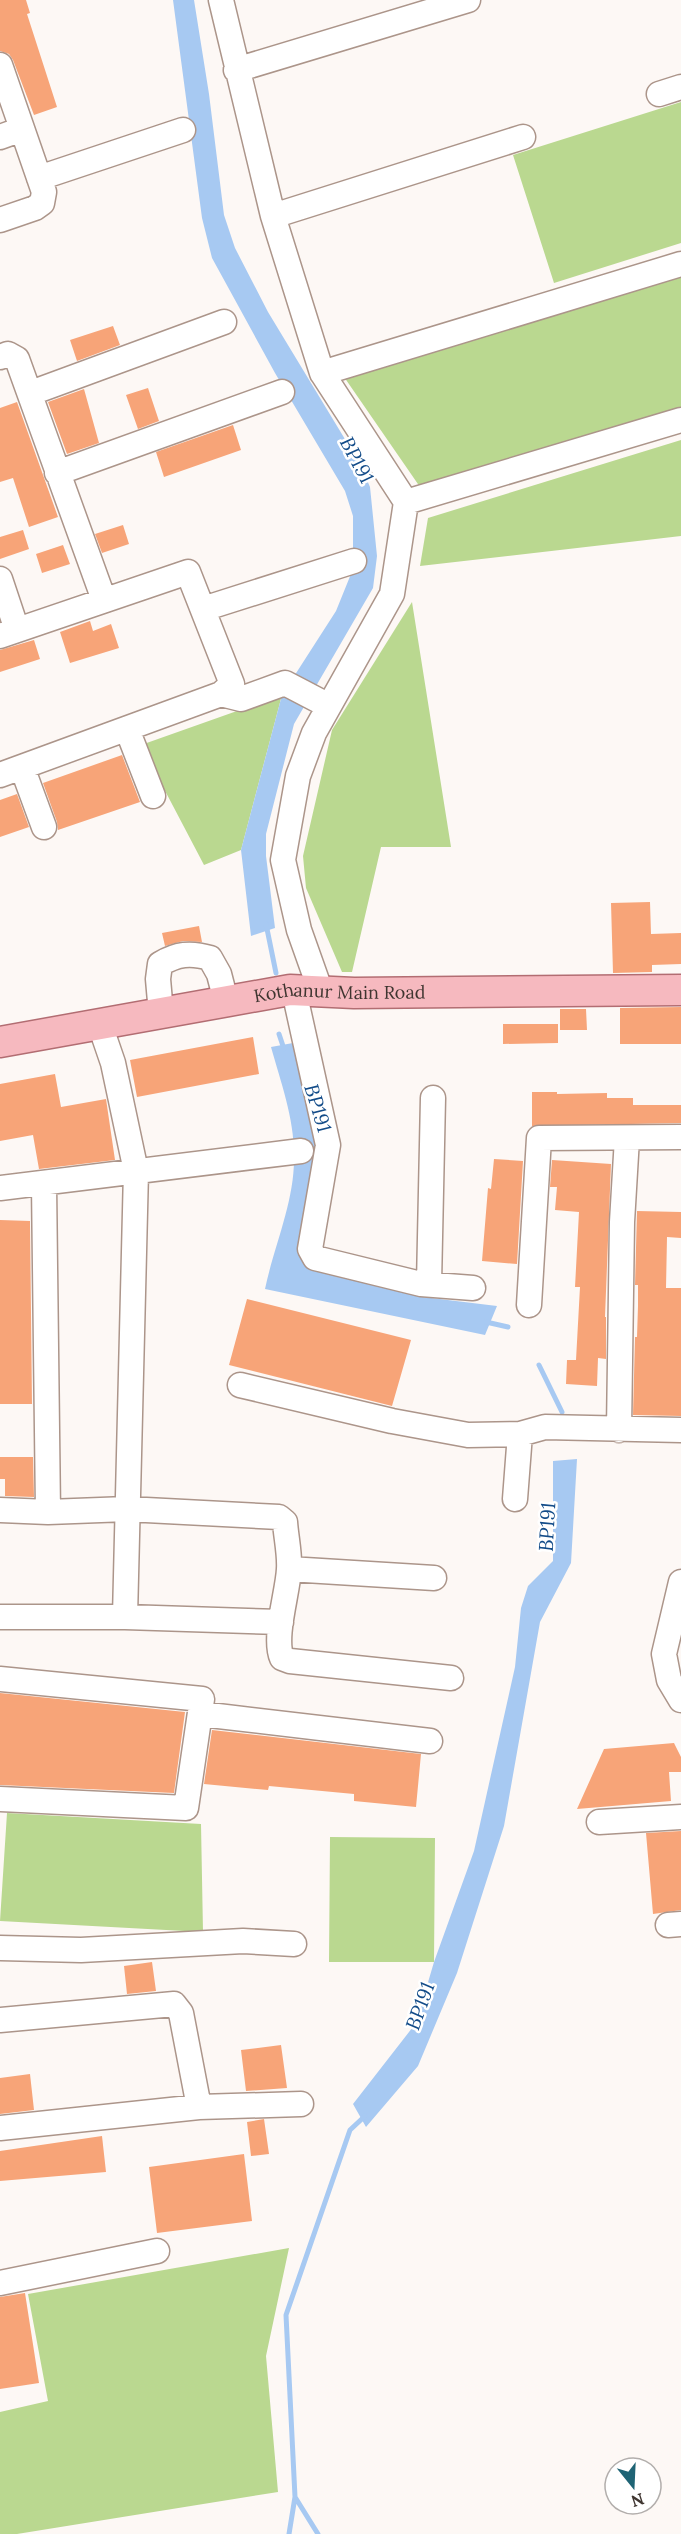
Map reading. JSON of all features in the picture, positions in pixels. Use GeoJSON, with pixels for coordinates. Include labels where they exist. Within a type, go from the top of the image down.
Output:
{"type":"FeatureCollection","features":[{"type":"Feature","properties":{"kind":"main road","name":"Kothanur Main Road"},"geometry":{"type":"LineString","coordinates":[[0,1042],[226,1001],[308,991],[681,990]]}},
{"type":"Feature","properties":{"kind":"street"},"geometry":{"type":"LineString","coordinates":[[221,0],[236,70],[273,216],[322,373],[406,502],[392,594],[325,704],[298,776],[283,860],[299,930],[328,1145],[310,1249],[315,1258],[429,1284],[473,1288]]}},
{"type":"Feature","properties":{"kind":"street"},"geometry":{"type":"LineString","coordinates":[[236,70],[468,0]]}},
{"type":"Feature","properties":{"kind":"street"},"geometry":{"type":"LineString","coordinates":[[0,65],[11,133],[39,178],[44,192],[42,203],[35,208],[0,220]]}},
{"type":"Feature","properties":{"kind":"street"},"geometry":{"type":"LineString","coordinates":[[39,178],[183,130]]}},
{"type":"Feature","properties":{"kind":"street"},"geometry":{"type":"LineString","coordinates":[[273,216],[523,137]]}},
{"type":"Feature","properties":{"kind":"street"},"geometry":{"type":"LineString","coordinates":[[322,373],[681,264]]}},
{"type":"Feature","properties":{"kind":"street"},"geometry":{"type":"LineString","coordinates":[[31,393],[225,322]]}},
{"type":"Feature","properties":{"kind":"street"},"geometry":{"type":"LineString","coordinates":[[0,357],[8,354],[17,359],[104,600]]}},
{"type":"Feature","properties":{"kind":"street"},"geometry":{"type":"LineString","coordinates":[[57,473],[282,392]]}},
{"type":"Feature","properties":{"kind":"street"},"geometry":{"type":"LineString","coordinates":[[406,502],[681,420]]}},
{"type":"Feature","properties":{"kind":"street"},"geometry":{"type":"LineString","coordinates":[[203,609],[354,561]]}},
{"type":"Feature","properties":{"kind":"street"},"geometry":{"type":"LineString","coordinates":[[0,579],[8,633],[188,572],[232,684],[221,694],[11,771],[44,827]]}},
{"type":"Feature","properties":{"kind":"street"},"geometry":{"type":"LineString","coordinates":[[221,694],[241,699],[285,683],[325,704]]}},
{"type":"Feature","properties":{"kind":"street"},"geometry":{"type":"LineString","coordinates":[[127,729],[153,796]]}},
{"type":"Feature","properties":{"kind":"street"},"geometry":{"type":"LineString","coordinates":[[161,1013],[158,979],[160,964],[174,956],[194,953],[210,957],[219,974],[226,1001]]}},
{"type":"Feature","properties":{"kind":"street"},"geometry":{"type":"LineString","coordinates":[[100,1025],[113,1063],[136,1171],[125,1617]]}},
{"type":"Feature","properties":{"kind":"street"},"geometry":{"type":"LineString","coordinates":[[429,1284],[433,1098]]}},
{"type":"Feature","properties":{"kind":"street"},"geometry":{"type":"LineString","coordinates":[[529,1305],[539,1138],[681,1137]]}},
{"type":"Feature","properties":{"kind":"street"},"geometry":{"type":"LineString","coordinates":[[619,1430],[622,1222],[627,1138]]}},
{"type":"Feature","properties":{"kind":"street"},"geometry":{"type":"LineString","coordinates":[[0,1188],[301,1151]]}},
{"type":"Feature","properties":{"kind":"street"},"geometry":{"type":"LineString","coordinates":[[44,1184],[48,1512]]}},
{"type":"Feature","properties":{"kind":"street"},"geometry":{"type":"LineString","coordinates":[[240,1385],[392,1422],[468,1435],[520,1434],[545,1427],[681,1430]]}},
{"type":"Feature","properties":{"kind":"street"},"geometry":{"type":"LineString","coordinates":[[515,1499],[520,1434]]}},
{"type":"Feature","properties":{"kind":"street"},"geometry":{"type":"LineString","coordinates":[[0,1510],[48,1512],[127,1509],[279,1517],[285,1522],[289,1569],[281,1622],[280,1652],[282,1658],[290,1661],[452,1678]]}},
{"type":"Feature","properties":{"kind":"street"},"geometry":{"type":"LineString","coordinates":[[289,1569],[434,1578]]}},
{"type":"Feature","properties":{"kind":"street"},"geometry":{"type":"LineString","coordinates":[[681,1582],[669,1680],[681,1700]]}},
{"type":"Feature","properties":{"kind":"street"},"geometry":{"type":"LineString","coordinates":[[0,1617],[125,1617],[281,1622]]}},
{"type":"Feature","properties":{"kind":"street"},"geometry":{"type":"LineString","coordinates":[[0,1679],[202,1699],[186,1808],[0,1799]]}},
{"type":"Feature","properties":{"kind":"street"},"geometry":{"type":"LineString","coordinates":[[201,1714],[430,1741]]}},
{"type":"Feature","properties":{"kind":"street"},"geometry":{"type":"LineString","coordinates":[[599,1822],[681,1817]]}},
{"type":"Feature","properties":{"kind":"street"},"geometry":{"type":"LineString","coordinates":[[0,1948],[81,1950],[243,1941],[294,1944]]}},
{"type":"Feature","properties":{"kind":"street"},"geometry":{"type":"LineString","coordinates":[[0,2020],[174,2004],[182,2013],[199,2107]]}},
{"type":"Feature","properties":{"kind":"street"},"geometry":{"type":"LineString","coordinates":[[0,2128],[199,2107],[301,2104]]}},
{"type":"Feature","properties":{"kind":"street"},"geometry":{"type":"LineString","coordinates":[[0,2283],[157,2251]]}},
{"type":"Feature","properties":{"kind":"green space"},"geometry":{"type":"Polygon","coordinates":[[[681,102],[681,243],[554,283],[513,155],[681,102]]]}},
{"type":"Feature","properties":{"kind":"green space"},"geometry":{"type":"Polygon","coordinates":[[[681,276],[681,407],[420,487],[342,374],[681,276]]]}},
{"type":"Feature","properties":{"kind":"green space"},"geometry":{"type":"Polygon","coordinates":[[[681,440],[681,536],[420,566],[428,518],[681,440]]]}},
{"type":"Feature","properties":{"kind":"green space"},"geometry":{"type":"Polygon","coordinates":[[[412,602],[451,847],[381,847],[352,972],[342,972],[306,888],[303,856],[332,730],[412,602]]]}},
{"type":"Feature","properties":{"kind":"green space"},"geometry":{"type":"Polygon","coordinates":[[[282,695],[241,850],[204,865],[141,745],[282,695]]]}},
{"type":"Feature","properties":{"kind":"green space"},"geometry":{"type":"Polygon","coordinates":[[[7,1813],[201,1824],[203,1932],[0,1921],[7,1813]]]}},
{"type":"Feature","properties":{"kind":"green space"},"geometry":{"type":"Polygon","coordinates":[[[330,1837],[435,1838],[434,1962],[329,1962],[330,1837]]]}},
{"type":"Feature","properties":{"kind":"green space"},"geometry":{"type":"Polygon","coordinates":[[[289,2248],[266,2356],[278,2492],[17,2534],[0,2534],[0,2412],[48,2401],[28,2294],[289,2248]]]}},
{"type":"Feature","properties":{"kind":"water"},"geometry":{"type":"Polygon","coordinates":[[[173,0],[194,0],[209,94],[224,215],[235,248],[268,312],[360,464],[370,487],[377,556],[373,588],[294,724],[266,834],[266,856],[275,928],[251,936],[241,850],[282,695],[336,611],[353,569],[353,516],[345,491],[275,373],[212,258],[202,218],[173,0]]]}},
{"type":"Feature","properties":{"kind":"water"},"geometry":{"type":"Polygon","coordinates":[[[293,1043],[318,1140],[301,1257],[320,1272],[423,1297],[497,1306],[485,1335],[265,1289],[291,1192],[294,1159],[290,1116],[271,1047],[293,1043]]]}},
{"type":"Feature","properties":{"kind":"water"},"geometry":{"type":"Polygon","coordinates":[[[577,1459],[571,1563],[540,1622],[504,1826],[457,1973],[418,2066],[366,2127],[353,2104],[416,2023],[434,1962],[474,1851],[515,1667],[521,1608],[528,1586],[553,1561],[553,1461],[577,1459]]]}},
{"type":"Feature","properties":{"kind":"building"},"geometry":{"type":"Polygon","coordinates":[[[0,0],[26,0],[30,13],[27,14],[57,107],[34,115],[13,60],[9,54],[0,51],[0,0]]]}},
{"type":"Feature","properties":{"kind":"building"},"geometry":{"type":"Polygon","coordinates":[[[113,326],[120,345],[77,361],[70,340],[113,326]]]}},
{"type":"Feature","properties":{"kind":"building"},"geometry":{"type":"Polygon","coordinates":[[[148,388],[159,421],[138,429],[126,395],[148,388]]]}},
{"type":"Feature","properties":{"kind":"building"},"geometry":{"type":"Polygon","coordinates":[[[84,389],[99,443],[67,454],[48,402],[84,389]]]}},
{"type":"Feature","properties":{"kind":"building"},"geometry":{"type":"Polygon","coordinates":[[[17,402],[58,517],[29,527],[13,478],[0,482],[0,408],[17,402]]]}},
{"type":"Feature","properties":{"kind":"building"},"geometry":{"type":"Polygon","coordinates":[[[233,425],[241,450],[164,477],[156,452],[233,425]]]}},
{"type":"Feature","properties":{"kind":"building"},"geometry":{"type":"Polygon","coordinates":[[[123,525],[129,544],[102,553],[95,534],[123,525]]]}},
{"type":"Feature","properties":{"kind":"building"},"geometry":{"type":"Polygon","coordinates":[[[23,530],[29,549],[0,559],[0,537],[23,530]]]}},
{"type":"Feature","properties":{"kind":"building"},"geometry":{"type":"Polygon","coordinates":[[[63,545],[70,564],[42,573],[36,554],[63,545]]]}},
{"type":"Feature","properties":{"kind":"building"},"geometry":{"type":"Polygon","coordinates":[[[90,621],[93,631],[111,624],[119,648],[70,663],[60,632],[90,621]]]}},
{"type":"Feature","properties":{"kind":"building"},"geometry":{"type":"Polygon","coordinates":[[[34,640],[40,659],[0,672],[0,650],[34,640]]]}},
{"type":"Feature","properties":{"kind":"building"},"geometry":{"type":"Polygon","coordinates":[[[122,755],[140,802],[58,830],[43,783],[122,755]]]}},
{"type":"Feature","properties":{"kind":"building"},"geometry":{"type":"Polygon","coordinates":[[[17,794],[29,827],[0,837],[0,800],[17,794]]]}},
{"type":"Feature","properties":{"kind":"building"},"geometry":{"type":"Polygon","coordinates":[[[650,902],[651,934],[681,933],[681,964],[652,965],[652,972],[613,973],[611,903],[650,902]]]}},
{"type":"Feature","properties":{"kind":"building"},"geometry":{"type":"Polygon","coordinates":[[[199,926],[202,942],[183,941],[165,946],[162,933],[199,926]]]}},
{"type":"Feature","properties":{"kind":"building"},"geometry":{"type":"Polygon","coordinates":[[[681,1007],[681,1044],[620,1044],[620,1008],[681,1007]]]}},
{"type":"Feature","properties":{"kind":"building"},"geometry":{"type":"Polygon","coordinates":[[[560,1009],[586,1009],[587,1030],[560,1030],[560,1009]]]}},
{"type":"Feature","properties":{"kind":"building"},"geometry":{"type":"Polygon","coordinates":[[[503,1024],[558,1024],[558,1043],[503,1044],[503,1024]]]}},
{"type":"Feature","properties":{"kind":"building"},"geometry":{"type":"Polygon","coordinates":[[[253,1037],[259,1074],[137,1097],[130,1060],[253,1037]]]}},
{"type":"Feature","properties":{"kind":"building"},"geometry":{"type":"Polygon","coordinates":[[[55,1074],[61,1107],[106,1099],[115,1160],[39,1169],[33,1135],[0,1141],[0,1084],[55,1074]]]}},
{"type":"Feature","properties":{"kind":"building"},"geometry":{"type":"Polygon","coordinates":[[[532,1092],[607,1093],[607,1098],[633,1098],[633,1105],[681,1105],[681,1123],[532,1126],[532,1092]]]}},
{"type":"Feature","properties":{"kind":"building"},"geometry":{"type":"Polygon","coordinates":[[[494,1159],[523,1161],[517,1264],[482,1261],[488,1188],[491,1189],[494,1159]]]}},
{"type":"Feature","properties":{"kind":"building"},"geometry":{"type":"Polygon","coordinates":[[[552,1160],[611,1164],[605,1317],[606,1359],[598,1358],[597,1386],[566,1384],[567,1360],[576,1360],[580,1287],[575,1287],[579,1212],[555,1210],[557,1187],[550,1187],[552,1160]]]}},
{"type":"Feature","properties":{"kind":"building"},"geometry":{"type":"Polygon","coordinates":[[[637,1211],[681,1212],[681,1238],[667,1237],[666,1288],[681,1288],[681,1416],[633,1415],[638,1306],[638,1285],[635,1285],[637,1211]]]}},
{"type":"Feature","properties":{"kind":"building"},"geometry":{"type":"Polygon","coordinates":[[[0,1220],[30,1221],[32,1404],[0,1404],[0,1220]]]}},
{"type":"Feature","properties":{"kind":"building"},"geometry":{"type":"Polygon","coordinates":[[[247,1299],[411,1340],[392,1406],[229,1365],[247,1299]]]}},
{"type":"Feature","properties":{"kind":"building"},"geometry":{"type":"Polygon","coordinates":[[[0,1457],[33,1457],[34,1497],[5,1496],[5,1479],[0,1479],[0,1457]]]}},
{"type":"Feature","properties":{"kind":"building"},"geometry":{"type":"Polygon","coordinates":[[[0,1693],[185,1712],[174,1793],[0,1785],[0,1693]]]}},
{"type":"Feature","properties":{"kind":"building"},"geometry":{"type":"Polygon","coordinates":[[[212,1730],[421,1754],[416,1807],[354,1801],[354,1794],[269,1786],[268,1790],[204,1784],[212,1730]]]}},
{"type":"Feature","properties":{"kind":"building"},"geometry":{"type":"Polygon","coordinates":[[[674,1743],[681,1757],[681,1772],[669,1772],[671,1801],[577,1809],[604,1749],[674,1743]]]}},
{"type":"Feature","properties":{"kind":"building"},"geometry":{"type":"Polygon","coordinates":[[[681,1831],[681,1910],[653,1914],[646,1833],[681,1831]]]}},
{"type":"Feature","properties":{"kind":"building"},"geometry":{"type":"Polygon","coordinates":[[[152,1962],[156,1991],[127,1994],[124,1966],[152,1962]]]}},
{"type":"Feature","properties":{"kind":"building"},"geometry":{"type":"Polygon","coordinates":[[[281,2045],[287,2088],[246,2091],[241,2050],[281,2045]]]}},
{"type":"Feature","properties":{"kind":"building"},"geometry":{"type":"Polygon","coordinates":[[[30,2074],[34,2110],[0,2114],[0,2078],[30,2074]]]}},
{"type":"Feature","properties":{"kind":"building"},"geometry":{"type":"Polygon","coordinates":[[[264,2119],[269,2154],[251,2156],[247,2122],[264,2119]]]}},
{"type":"Feature","properties":{"kind":"building"},"geometry":{"type":"Polygon","coordinates":[[[102,2136],[106,2172],[0,2181],[0,2151],[102,2136]]]}},
{"type":"Feature","properties":{"kind":"building"},"geometry":{"type":"Polygon","coordinates":[[[244,2154],[252,2221],[157,2233],[149,2167],[244,2154]]]}},
{"type":"Feature","properties":{"kind":"building"},"geometry":{"type":"Polygon","coordinates":[[[25,2293],[39,2383],[0,2389],[0,2297],[25,2293]]]}},
{"type":"Feature","properties":{"kind":"waterway","name":"BP191"},"geometry":{"type":"LineString","coordinates":[[266,924],[276,973]]}},
{"type":"Feature","properties":{"kind":"waterway","name":"BP191"},"geometry":{"type":"LineString","coordinates":[[279,1034],[284,1049]]}},
{"type":"Feature","properties":{"kind":"waterway","name":"BP191"},"geometry":{"type":"LineString","coordinates":[[486,1322],[508,1327]]}},
{"type":"Feature","properties":{"kind":"waterway","name":"BP191"},"geometry":{"type":"LineString","coordinates":[[539,1365],[562,1412]]}},
{"type":"Feature","properties":{"kind":"waterway","name":"BP191"},"geometry":{"type":"LineString","coordinates":[[318,2534],[295,2497],[286,2315],[350,2130],[365,2116]]}},
{"type":"Feature","properties":{"kind":"waterway"},"geometry":{"type":"LineString","coordinates":[[289,2534],[295,2497]]}}]}
